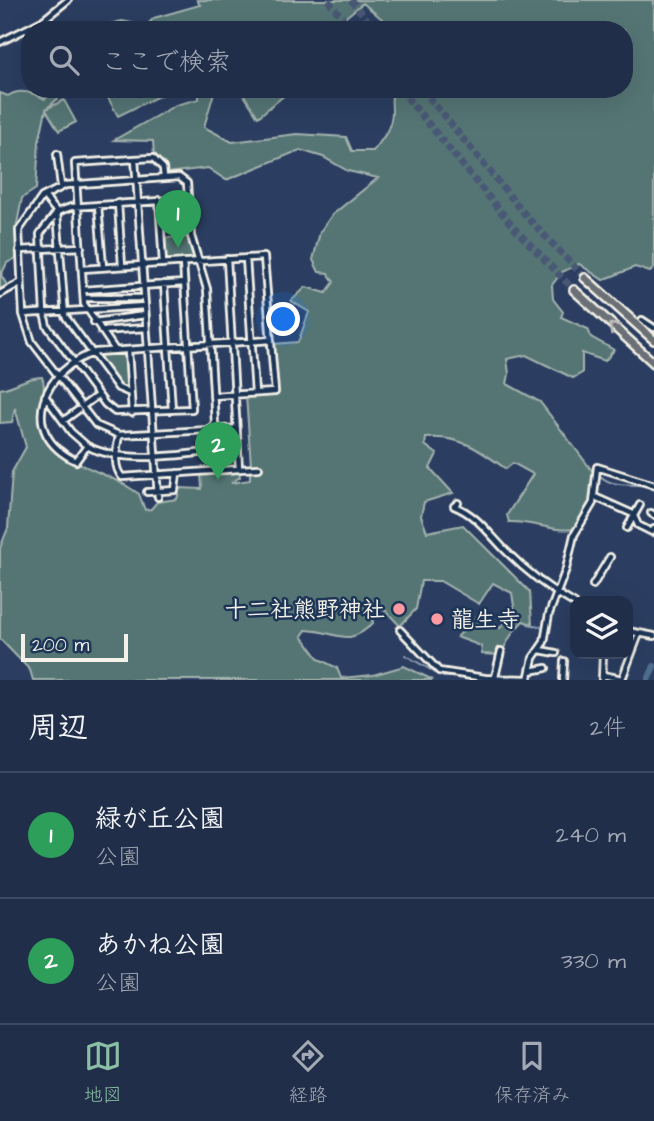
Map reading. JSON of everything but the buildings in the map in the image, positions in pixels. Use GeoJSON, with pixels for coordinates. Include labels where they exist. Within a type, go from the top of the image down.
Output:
{"type":"FeatureCollection","features":[{"type":"Feature","properties":{"kind":"highway"},"geometry":{"type":"LineString","coordinates":[[584,278],[654,340]]}},
{"type":"Feature","properties":{"kind":"highway"},"geometry":{"type":"LineString","coordinates":[[574,290],[654,363]]}},
{"type":"Feature","properties":{"kind":"street"},"geometry":{"type":"LineString","coordinates":[[42,21],[68,0]]}},
{"type":"Feature","properties":{"kind":"street"},"geometry":{"type":"LineString","coordinates":[[0,42],[21,32]]}},
{"type":"Feature","properties":{"kind":"street"},"geometry":{"type":"LineString","coordinates":[[58,154],[61,186]]}},
{"type":"Feature","properties":{"kind":"street"},"geometry":{"type":"LineString","coordinates":[[116,351],[86,310],[83,299],[75,163],[153,158],[163,168],[164,178]]}},
{"type":"Feature","properties":{"kind":"street"},"geometry":{"type":"LineString","coordinates":[[135,159],[158,494]]}},
{"type":"Feature","properties":{"kind":"street"},"geometry":{"type":"LineString","coordinates":[[213,428],[214,396],[206,289],[191,236],[185,180],[164,178],[76,184],[61,186],[44,196],[22,223],[18,250],[23,314],[28,335],[88,418],[103,430],[118,435],[213,428],[237,429]]}},
{"type":"Feature","properties":{"kind":"street"},"geometry":{"type":"LineString","coordinates":[[44,196],[57,212],[64,312],[118,388],[131,393]]}},
{"type":"Feature","properties":{"kind":"street"},"geometry":{"type":"LineString","coordinates":[[183,262],[192,409],[115,412],[98,395],[50,330],[44,313],[40,234],[57,212],[78,206],[188,199]]}},
{"type":"Feature","properties":{"kind":"street"},"geometry":{"type":"LineString","coordinates":[[159,200],[163,264]]}},
{"type":"Feature","properties":{"kind":"street"},"geometry":{"type":"LineString","coordinates":[[118,203],[122,266]]}},
{"type":"Feature","properties":{"kind":"street"},"geometry":{"type":"LineString","coordinates":[[98,205],[103,267]]}},
{"type":"Feature","properties":{"kind":"street"},"geometry":{"type":"LineString","coordinates":[[18,250],[81,247]]}},
{"type":"Feature","properties":{"kind":"street"},"geometry":{"type":"LineString","coordinates":[[82,269],[264,257],[275,392],[214,396]]}},
{"type":"Feature","properties":{"kind":"street"},"geometry":{"type":"LineString","coordinates":[[246,258],[255,393]]}},
{"type":"Feature","properties":{"kind":"street"},"geometry":{"type":"LineString","coordinates":[[227,260],[239,469]]}},
{"type":"Feature","properties":{"kind":"street"},"geometry":{"type":"LineString","coordinates":[[0,294],[20,283]]}},
{"type":"Feature","properties":{"kind":"street"},"geometry":{"type":"LineString","coordinates":[[83,290],[184,283]]}},
{"type":"Feature","properties":{"kind":"street"},"geometry":{"type":"LineString","coordinates":[[164,284],[172,410]]}},
{"type":"Feature","properties":{"kind":"street"},"geometry":{"type":"LineString","coordinates":[[83,299],[144,298]]}},
{"type":"Feature","properties":{"kind":"street"},"geometry":{"type":"LineString","coordinates":[[23,314],[145,306]]}},
{"type":"Feature","properties":{"kind":"street"},"geometry":{"type":"LineString","coordinates":[[94,322],[145,315]]}},
{"type":"Feature","properties":{"kind":"street"},"geometry":{"type":"LineString","coordinates":[[642,320],[654,328]]}},
{"type":"Feature","properties":{"kind":"street"},"geometry":{"type":"LineString","coordinates":[[101,331],[146,328]]}},
{"type":"Feature","properties":{"kind":"street"},"geometry":{"type":"LineString","coordinates":[[87,446],[76,461],[54,443],[43,427],[41,403],[58,376],[91,353],[271,340]]}},
{"type":"Feature","properties":{"kind":"street"},"geometry":{"type":"LineString","coordinates":[[128,350],[132,413]]}},
{"type":"Feature","properties":{"kind":"street"},"geometry":{"type":"LineString","coordinates":[[62,421],[98,395]]}},
{"type":"Feature","properties":{"kind":"street"},"geometry":{"type":"LineString","coordinates":[[45,396],[62,421],[87,446],[116,456],[239,449]]}},
{"type":"Feature","properties":{"kind":"street"},"geometry":{"type":"LineString","coordinates":[[118,435],[117,471],[122,477],[260,468]]}},
{"type":"Feature","properties":{"kind":"street"},"geometry":{"type":"LineString","coordinates":[[400,630],[435,669],[473,678],[527,679],[533,658],[540,650],[574,535],[595,497],[593,480],[597,467],[653,483]]}},
{"type":"Feature","properties":{"kind":"street"},"geometry":{"type":"LineString","coordinates":[[147,492],[158,494],[177,488],[177,473]]}},
{"type":"Feature","properties":{"kind":"street"},"geometry":{"type":"LineString","coordinates":[[595,497],[635,516],[638,525],[652,532],[654,529]]}},
{"type":"Feature","properties":{"kind":"street"},"geometry":{"type":"LineString","coordinates":[[458,503],[454,506],[473,514],[508,553],[556,594],[570,601]]}},
{"type":"Feature","properties":{"kind":"street"},"geometry":{"type":"LineString","coordinates":[[627,528],[640,505]]}},
{"type":"Feature","properties":{"kind":"street"},"geometry":{"type":"LineString","coordinates":[[593,585],[610,557]]}},
{"type":"Feature","properties":{"kind":"street"},"geometry":{"type":"LineString","coordinates":[[633,632],[654,636]]}},
{"type":"Feature","properties":{"kind":"street"},"geometry":{"type":"LineString","coordinates":[[603,659],[602,677],[622,679],[639,634]]}},
{"type":"Feature","properties":{"kind":"street"},"geometry":{"type":"LineString","coordinates":[[540,650],[556,653]]}},
{"type":"Feature","properties":{"kind":"street"},"geometry":{"type":"LineString","coordinates":[[495,677],[501,651]]}},
{"type":"Feature","properties":{"kind":"street"},"geometry":{"type":"LineString","coordinates":[[563,680],[564,661]]}},
{"type":"Feature","properties":{"kind":"street"},"geometry":{"type":"LineString","coordinates":[[530,671],[547,668]]}},
{"type":"Feature","properties":{"kind":"green space"},"geometry":{"type":"Polygon","coordinates":[[[197,0],[654,0],[654,268],[650,272],[635,267],[603,280],[579,264],[562,272],[552,285],[553,299],[563,312],[561,317],[588,329],[591,337],[614,350],[605,361],[582,353],[582,373],[573,378],[526,355],[507,359],[507,384],[540,402],[593,472],[592,495],[587,509],[575,529],[509,522],[507,515],[533,474],[513,463],[506,469],[459,441],[426,438],[425,445],[437,454],[430,468],[453,493],[424,502],[421,516],[427,532],[463,525],[530,592],[532,624],[523,621],[513,632],[500,655],[482,654],[481,646],[457,637],[477,617],[500,628],[505,622],[516,619],[512,593],[493,583],[479,604],[440,581],[421,581],[416,609],[400,626],[386,611],[374,605],[370,609],[373,623],[356,635],[342,637],[306,630],[302,636],[319,659],[337,668],[341,678],[373,675],[404,666],[433,680],[33,680],[30,670],[0,639],[0,548],[8,528],[12,472],[26,447],[15,408],[12,422],[0,423],[0,389],[42,377],[44,387],[40,420],[45,434],[54,446],[64,455],[139,494],[145,510],[151,509],[157,502],[177,499],[180,488],[202,489],[201,474],[239,471],[240,477],[231,483],[250,480],[250,471],[259,470],[261,465],[251,465],[246,396],[277,393],[274,344],[298,342],[309,312],[291,301],[306,287],[326,293],[334,282],[328,273],[319,272],[313,260],[320,232],[332,215],[378,178],[348,171],[323,157],[300,150],[226,180],[208,168],[167,173],[166,166],[154,156],[153,141],[114,140],[176,105],[199,98],[212,98],[204,127],[232,142],[297,134],[346,137],[352,151],[373,151],[389,128],[392,98],[633,98],[633,21],[384,21],[363,3],[341,21],[151,21],[200,5],[197,0]]]}},
{"type":"Feature","properties":{"kind":"green space"},"geometry":{"type":"Polygon","coordinates":[[[21,92],[21,98],[59,98],[46,109],[64,100],[76,122],[59,131],[46,110],[39,142],[36,189],[22,198],[16,229],[16,258],[7,263],[1,275],[7,285],[0,290],[0,93],[8,96],[21,92]]]}},
{"type":"Feature","properties":{"kind":"green space"},"geometry":{"type":"Polygon","coordinates":[[[108,98],[155,98],[118,116],[108,98]]]}},
{"type":"Feature","properties":{"kind":"green space"},"geometry":{"type":"Polygon","coordinates":[[[246,98],[281,98],[258,117],[246,98]]]}},
{"type":"Feature","properties":{"kind":"green space"},"geometry":{"type":"Polygon","coordinates":[[[187,237],[194,258],[165,260],[164,238],[187,237]]]}},
{"type":"Feature","properties":{"kind":"green space"},"geometry":{"type":"Polygon","coordinates":[[[123,352],[126,354],[128,390],[119,386],[96,356],[123,352]]]}},
{"type":"Feature","properties":{"kind":"waterway"},"geometry":{"type":"LineString","coordinates":[[598,474],[612,483],[640,485],[654,490]]}},
{"type":"Feature","properties":{"kind":"waterway"},"geometry":{"type":"LineString","coordinates":[[528,624],[544,627],[541,643]]}},
{"type":"Feature","properties":{"kind":"waterway"},"geometry":{"type":"LineString","coordinates":[[526,677],[531,654],[535,651]]}},
{"type":"Feature","properties":{"kind":"waterway"},"geometry":{"type":"LineString","coordinates":[[405,655],[443,677],[464,677]]}},
{"type":"Feature","properties":{"kind":"waterway"},"geometry":{"type":"LineString","coordinates":[[648,680],[654,666]]}},
{"type":"Feature","properties":{"kind":"tunnel"},"geometry":{"type":"LineString","coordinates":[[328,0],[345,21]]}},
{"type":"Feature","properties":{"kind":"tunnel"},"geometry":{"type":"LineString","coordinates":[[351,0],[368,21]]}},
{"type":"Feature","properties":{"kind":"tunnel"},"geometry":{"type":"LineString","coordinates":[[407,98],[515,229],[574,290]]}},
{"type":"Feature","properties":{"kind":"tunnel"},"geometry":{"type":"LineString","coordinates":[[429,98],[528,218],[585,278]]}},
{"type":"Feature","properties":{"kind":"place","name":"緑が丘公園"},"geometry":{"type":"Point","coordinates":[178,248]}},
{"type":"Feature","properties":{"kind":"place","name":"あかね公園"},"geometry":{"type":"Point","coordinates":[218,480]}},
{"type":"Feature","properties":{"kind":"place","name":"十二社熊野神社"},"geometry":{"type":"Point","coordinates":[399,609]}},
{"type":"Feature","properties":{"kind":"place","name":"龍生寺"},"geometry":{"type":"Point","coordinates":[437,619]}}]}
